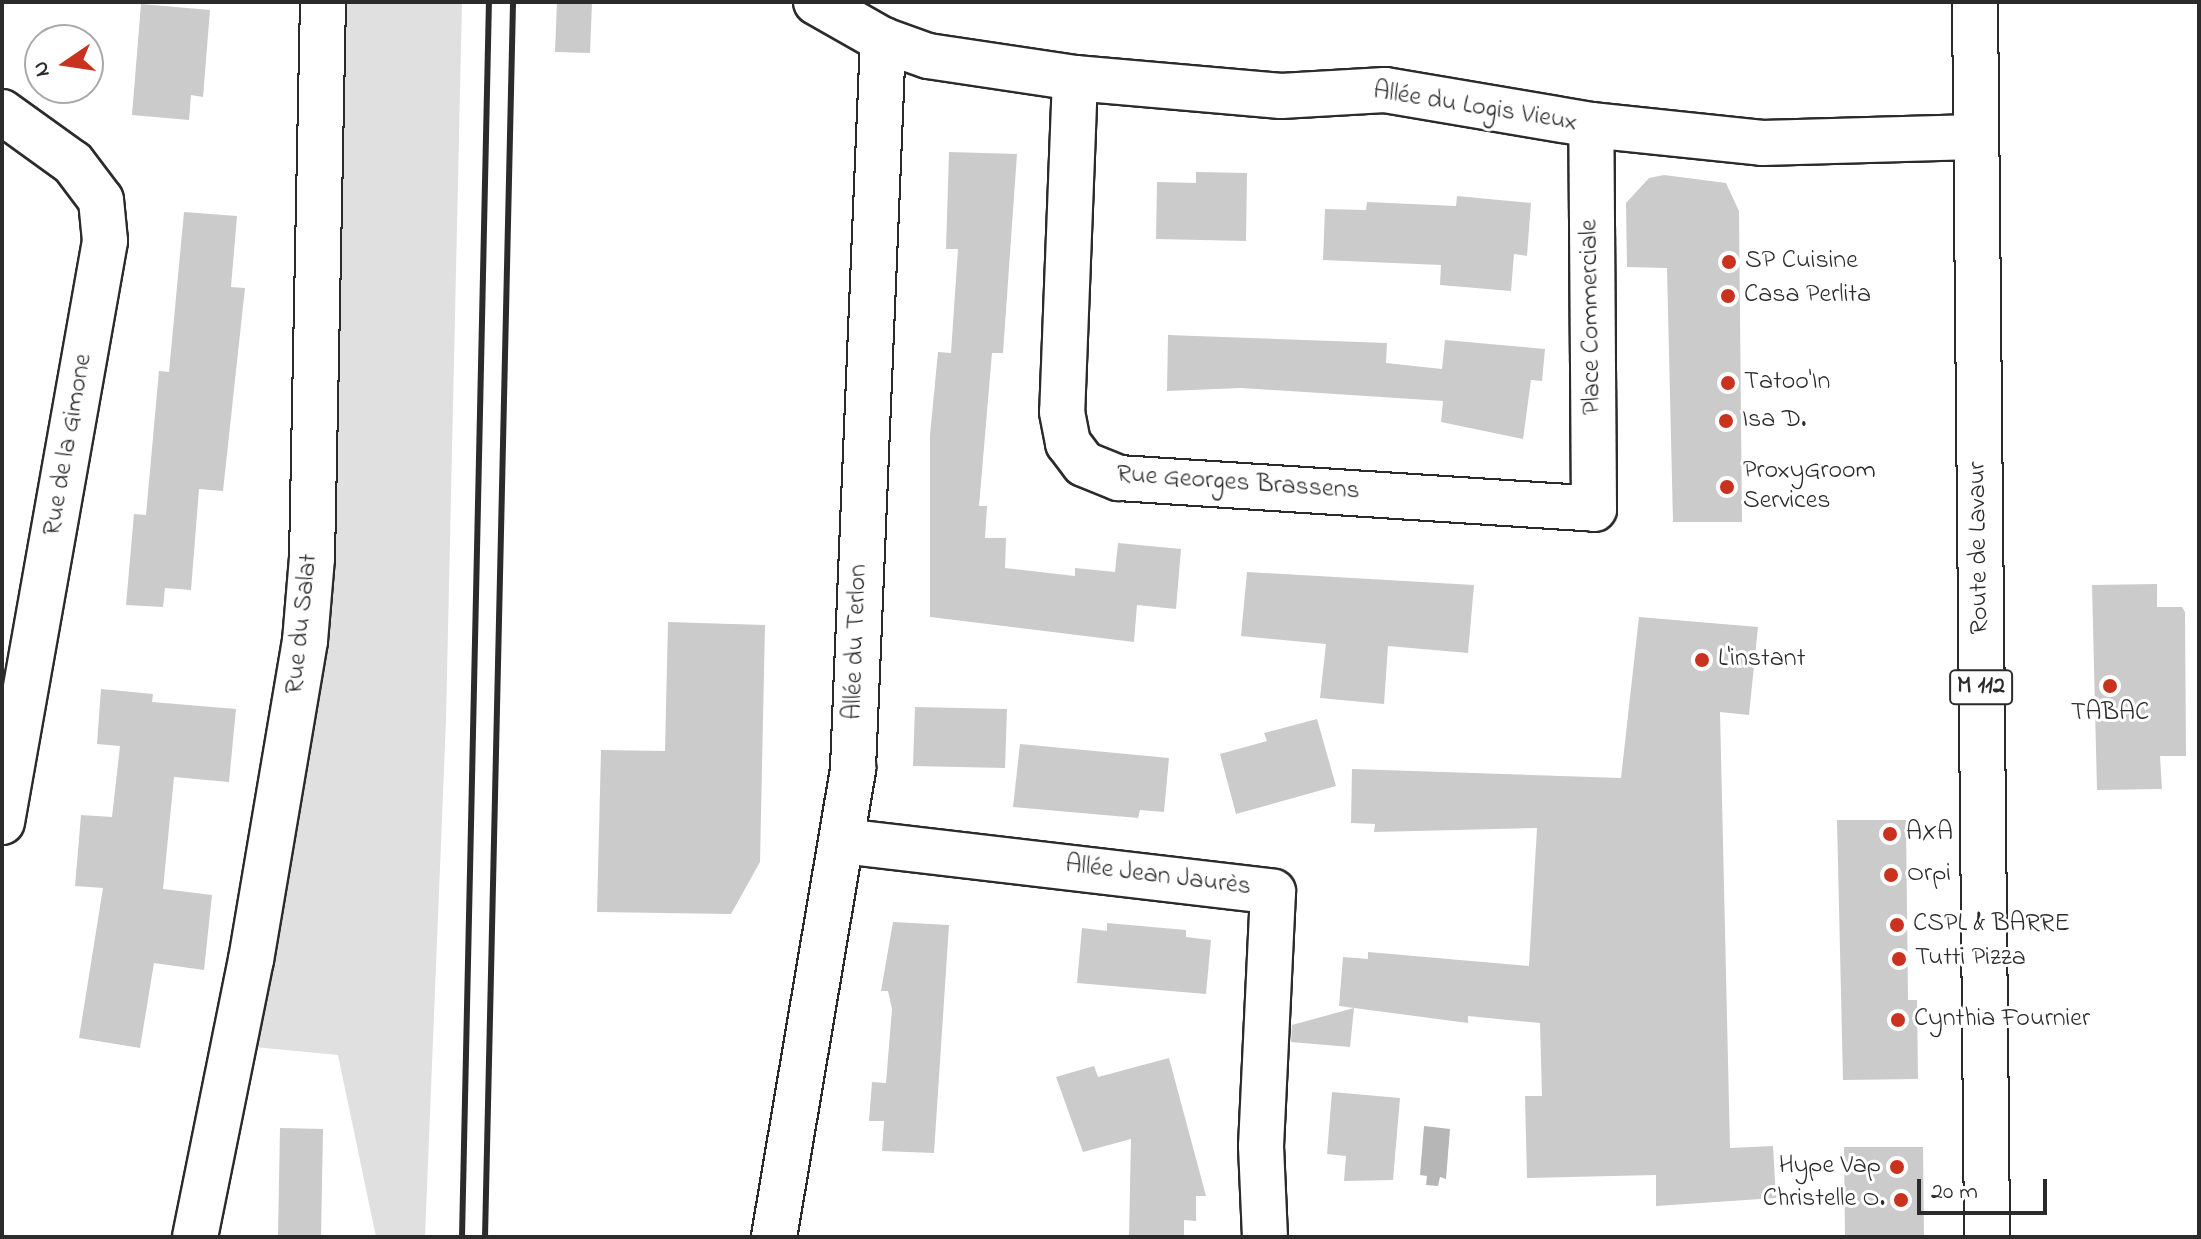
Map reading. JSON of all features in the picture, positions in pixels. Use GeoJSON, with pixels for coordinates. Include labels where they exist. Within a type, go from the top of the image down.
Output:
{"type":"FeatureCollection","features":[{"type":"Feature","properties":{"kind":"street","name":"Rue du Salat"},"geometry":{"type":"LineString","coordinates":[[195,1237],[251,960],[305,641],[312,558],[323,2]]}},
{"type":"Feature","properties":{"kind":"street","name":"Allée du Logis Vieux"},"geometry":{"type":"LineString","coordinates":[[816,2],[883,40],[928,56],[1075,78],[1281,96],[1385,90],[1591,125],[1762,143],[1975,137]]}},
{"type":"Feature","properties":{"kind":"street","name":"Route de Lavaur"},"geometry":{"type":"LineString","coordinates":[[1975,2],[1987,1237]]}},
{"type":"Feature","properties":{"kind":"street","name":"Allée du Terlon"},"geometry":{"type":"LineString","coordinates":[[774,1237],[853,768],[883,40]]}},
{"type":"Feature","properties":{"kind":"street","name":"Rue Georges Brassens"},"geometry":{"type":"LineString","coordinates":[[1075,78],[1062,412],[1068,443],[1084,464],[1119,478],[1594,509]]}},
{"type":"Feature","properties":{"kind":"street","name":"Rue de la Gimone"},"geometry":{"type":"LineString","coordinates":[[2,112],[73,163],[101,200],[105,241],[2,822]]}},
{"type":"Feature","properties":{"kind":"street","name":"Place Commerciale"},"geometry":{"type":"LineString","coordinates":[[1591,125],[1594,509]]}},
{"type":"Feature","properties":{"kind":"street","name":"Allée Jean Jaurès"},"geometry":{"type":"LineString","coordinates":[[842,841],[1273,892],[1261,1146],[1265,1237]]}},
{"type":"Feature","properties":{"kind":"shaded area"},"geometry":{"type":"Polygon","coordinates":[[[323,2],[462,2],[446,720],[425,1237],[376,1237],[338,1055],[232,1045],[305,641],[323,2]]]}},
{"type":"Feature","properties":{"kind":"shaded area"},"geometry":{"type":"Polygon","coordinates":[[[1424,1126],[1450,1129],[1446,1179],[1440,1177],[1438,1186],[1426,1185],[1427,1176],[1420,1175],[1424,1126]]]}},
{"type":"Feature","properties":{"kind":"building"},"geometry":{"type":"Polygon","coordinates":[[[557,2],[592,2],[590,53],[555,52],[557,2]]]}},
{"type":"Feature","properties":{"kind":"building"},"geometry":{"type":"Polygon","coordinates":[[[141,4],[210,10],[203,97],[191,95],[189,120],[132,115],[141,4]]]}},
{"type":"Feature","properties":{"kind":"building"},"geometry":{"type":"Polygon","coordinates":[[[949,152],[1017,154],[1003,353],[992,353],[979,506],[987,506],[985,538],[1006,538],[1005,568],[1075,576],[1075,568],[1115,572],[1118,543],[1181,549],[1176,609],[1137,605],[1134,642],[930,617],[930,435],[938,352],[951,353],[958,249],[946,249],[949,152]]]}},
{"type":"Feature","properties":{"kind":"building"},"geometry":{"type":"Polygon","coordinates":[[[1196,172],[1247,173],[1246,241],[1156,239],[1157,182],[1196,183],[1196,172]]]}},
{"type":"Feature","properties":{"kind":"building"},"geometry":{"type":"Polygon","coordinates":[[[1664,175],[1726,183],[1739,211],[1742,522],[1673,522],[1667,268],[1627,267],[1626,203],[1649,178],[1664,175]]]}},
{"type":"Feature","properties":{"kind":"building"},"geometry":{"type":"Polygon","coordinates":[[[1457,196],[1531,203],[1527,256],[1514,254],[1511,291],[1440,285],[1441,265],[1323,260],[1325,209],[1366,210],[1367,202],[1456,206],[1457,196]]]}},
{"type":"Feature","properties":{"kind":"building"},"geometry":{"type":"Polygon","coordinates":[[[184,212],[237,216],[231,287],[245,288],[223,491],[199,489],[191,590],[165,588],[163,607],[126,605],[134,514],[146,515],[159,371],[169,372],[184,212]]]}},
{"type":"Feature","properties":{"kind":"building"},"geometry":{"type":"Polygon","coordinates":[[[1168,335],[1387,343],[1386,363],[1442,369],[1445,340],[1545,349],[1542,381],[1531,380],[1523,439],[1441,422],[1443,401],[1241,388],[1167,391],[1168,335]]]}},
{"type":"Feature","properties":{"kind":"building"},"geometry":{"type":"Polygon","coordinates":[[[1247,572],[1474,585],[1468,653],[1388,646],[1384,704],[1320,698],[1326,644],[1241,636],[1247,572]]]}},
{"type":"Feature","properties":{"kind":"building"},"geometry":{"type":"Polygon","coordinates":[[[2157,584],[2157,607],[2182,607],[2185,612],[2186,756],[2160,756],[2162,789],[2097,790],[2092,585],[2157,584]]]}},
{"type":"Feature","properties":{"kind":"building"},"geometry":{"type":"Polygon","coordinates":[[[1639,617],[1758,627],[1749,715],[1720,712],[1730,1148],[1773,1146],[1776,1198],[1656,1206],[1656,1175],[1527,1178],[1525,1096],[1542,1096],[1540,1023],[1468,1016],[1468,1023],[1339,1006],[1343,957],[1368,959],[1368,952],[1529,966],[1537,828],[1374,832],[1375,824],[1351,823],[1352,769],[1621,778],[1639,617]]]}},
{"type":"Feature","properties":{"kind":"building"},"geometry":{"type":"Polygon","coordinates":[[[668,622],[765,625],[760,862],[731,914],[597,912],[601,750],[665,751],[668,622]]]}},
{"type":"Feature","properties":{"kind":"building"},"geometry":{"type":"Polygon","coordinates":[[[101,689],[153,694],[152,702],[236,709],[229,782],[174,777],[163,889],[212,895],[204,970],[154,963],[140,1048],[79,1038],[103,888],[75,886],[81,815],[112,817],[120,746],[97,744],[101,689]]]}},
{"type":"Feature","properties":{"kind":"building"},"geometry":{"type":"Polygon","coordinates":[[[915,707],[1007,709],[1005,768],[913,766],[915,707]]]}},
{"type":"Feature","properties":{"kind":"building"},"geometry":{"type":"Polygon","coordinates":[[[1317,719],[1336,786],[1236,814],[1220,754],[1267,741],[1264,733],[1317,719]]]}},
{"type":"Feature","properties":{"kind":"building"},"geometry":{"type":"Polygon","coordinates":[[[1020,744],[1169,758],[1164,812],[1140,810],[1138,818],[1013,807],[1020,744]]]}},
{"type":"Feature","properties":{"kind":"building"},"geometry":{"type":"Polygon","coordinates":[[[1837,820],[1906,820],[1908,1000],[1917,1000],[1918,1079],[1843,1080],[1837,820]]]}},
{"type":"Feature","properties":{"kind":"building"},"geometry":{"type":"Polygon","coordinates":[[[893,922],[949,925],[934,1153],[882,1151],[884,1121],[869,1121],[872,1082],[886,1083],[892,1009],[888,991],[881,991],[893,922]]]}},
{"type":"Feature","properties":{"kind":"building"},"geometry":{"type":"Polygon","coordinates":[[[1107,923],[1186,930],[1186,937],[1211,940],[1206,994],[1077,983],[1082,928],[1107,931],[1107,923]]]}},
{"type":"Feature","properties":{"kind":"building"},"geometry":{"type":"Polygon","coordinates":[[[1354,1008],[1350,1047],[1291,1042],[1292,1025],[1354,1008]]]}},
{"type":"Feature","properties":{"kind":"building"},"geometry":{"type":"Polygon","coordinates":[[[1169,1058],[1206,1196],[1196,1196],[1196,1221],[1184,1220],[1184,1237],[1129,1237],[1131,1139],[1083,1152],[1056,1077],[1094,1066],[1098,1077],[1169,1058]]]}},
{"type":"Feature","properties":{"kind":"building"},"geometry":{"type":"Polygon","coordinates":[[[1332,1092],[1400,1098],[1393,1180],[1344,1181],[1346,1156],[1327,1154],[1332,1092]]]}},
{"type":"Feature","properties":{"kind":"building"},"geometry":{"type":"Polygon","coordinates":[[[280,1128],[323,1129],[321,1237],[278,1237],[280,1128]]]}},
{"type":"Feature","properties":{"kind":"building"},"geometry":{"type":"Polygon","coordinates":[[[1844,1147],[1923,1147],[1924,1237],[1845,1237],[1844,1147]]]}},
{"type":"Feature","properties":{"kind":"railway"},"geometry":{"type":"LineString","coordinates":[[462,1237],[489,2]]}},
{"type":"Feature","properties":{"kind":"railway"},"geometry":{"type":"LineString","coordinates":[[485,1237],[513,2]]}},
{"type":"Feature","properties":{"kind":"place","name":"SP Cuisine"},"geometry":{"type":"Point","coordinates":[1729,262]}},
{"type":"Feature","properties":{"kind":"place","name":"Casa Perlita"},"geometry":{"type":"Point","coordinates":[1728,296]}},
{"type":"Feature","properties":{"kind":"place","name":"Tatoo'In"},"geometry":{"type":"Point","coordinates":[1728,383]}},
{"type":"Feature","properties":{"kind":"place","name":"Isa D."},"geometry":{"type":"Point","coordinates":[1726,421]}},
{"type":"Feature","properties":{"kind":"place","name":"ProxyGroom Services"},"geometry":{"type":"Point","coordinates":[1727,487]}},
{"type":"Feature","properties":{"kind":"place","name":"L'instant"},"geometry":{"type":"Point","coordinates":[1702,660]}},
{"type":"Feature","properties":{"kind":"place","name":"TABAC"},"geometry":{"type":"Point","coordinates":[2110,686]}},
{"type":"Feature","properties":{"kind":"place","name":"AXA"},"geometry":{"type":"Point","coordinates":[1890,834]}},
{"type":"Feature","properties":{"kind":"place","name":"Orpi"},"geometry":{"type":"Point","coordinates":[1891,875]}},
{"type":"Feature","properties":{"kind":"place","name":"CSPL & BARRE"},"geometry":{"type":"Point","coordinates":[1897,925]}},
{"type":"Feature","properties":{"kind":"place","name":"Tutti Pizza"},"geometry":{"type":"Point","coordinates":[1899,959]}},
{"type":"Feature","properties":{"kind":"place","name":"Cynthia Fournier"},"geometry":{"type":"Point","coordinates":[1898,1020]}},
{"type":"Feature","properties":{"kind":"place","name":"Hype Vap"},"geometry":{"type":"Point","coordinates":[1897,1167]}},
{"type":"Feature","properties":{"kind":"place","name":"Christelle O."},"geometry":{"type":"Point","coordinates":[1901,1200]}}]}
